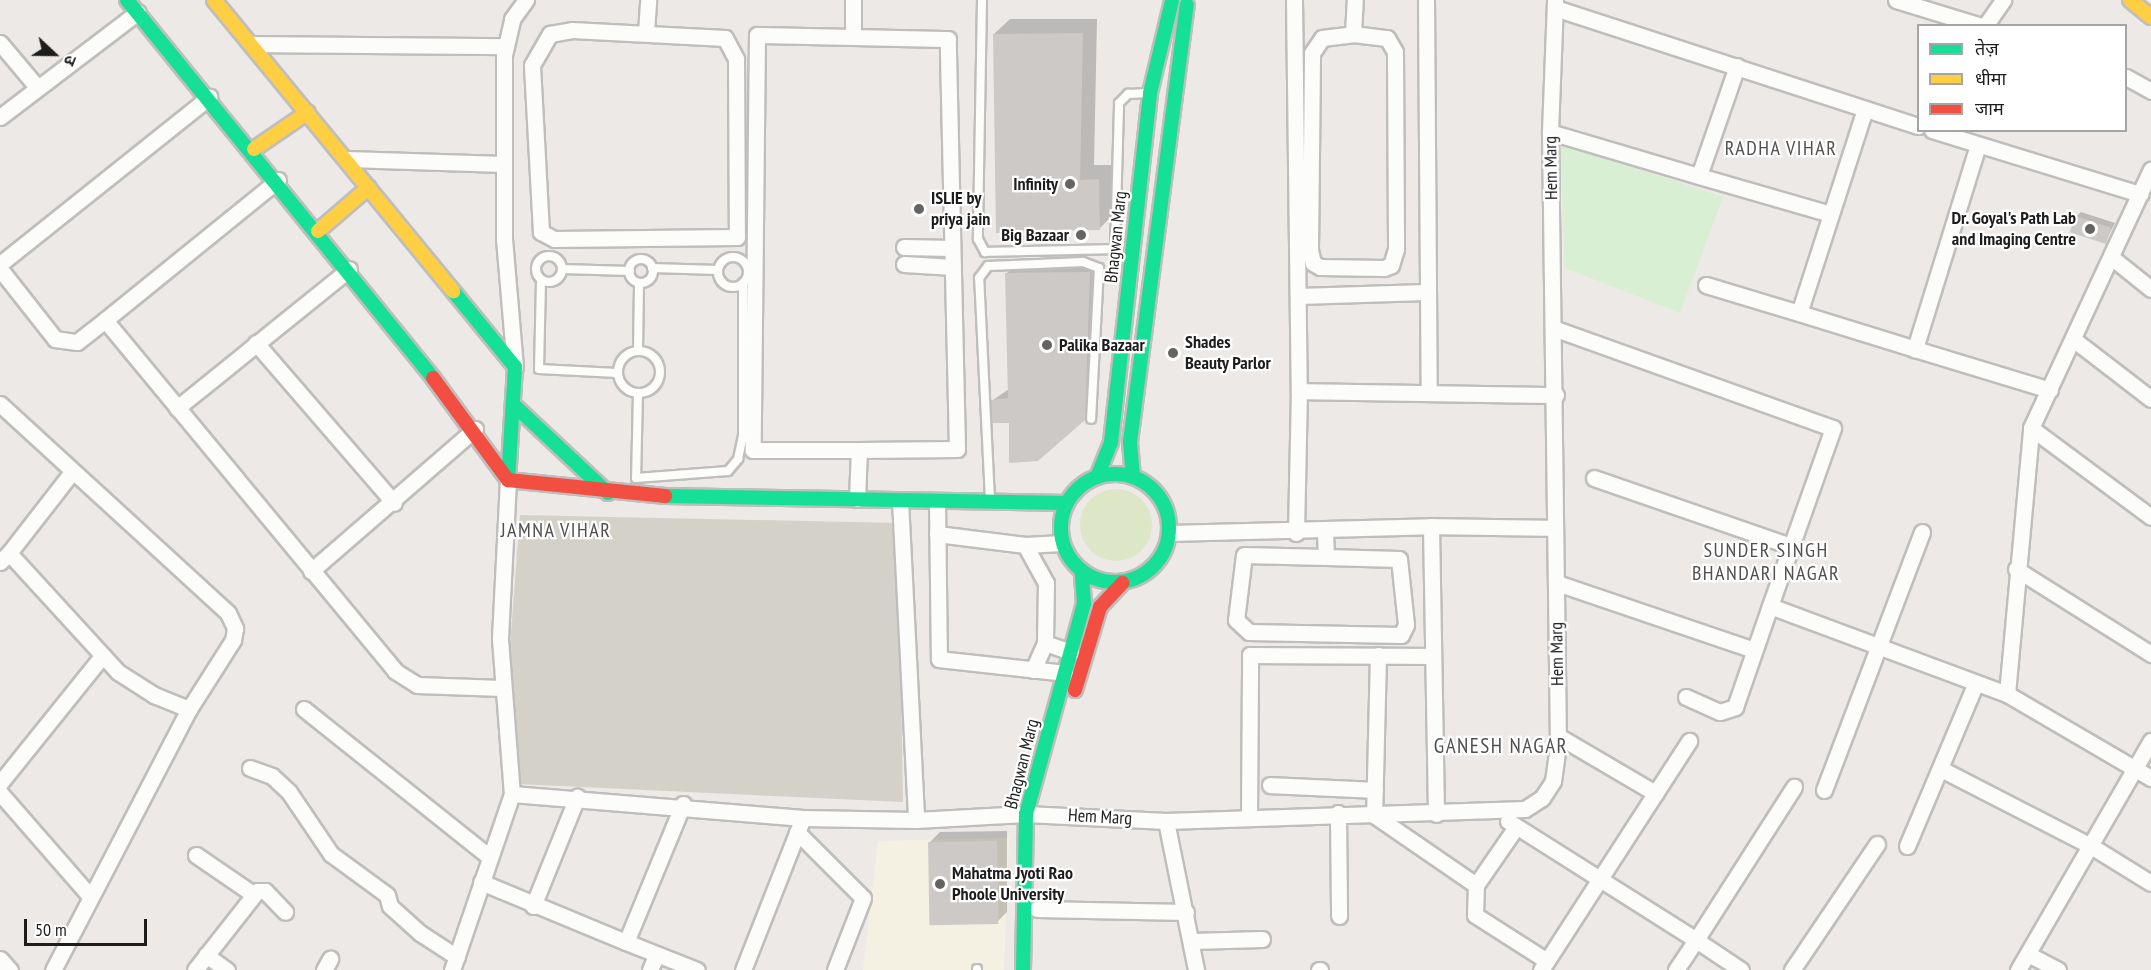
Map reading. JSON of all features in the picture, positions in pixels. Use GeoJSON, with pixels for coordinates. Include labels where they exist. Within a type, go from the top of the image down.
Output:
{"type":"FeatureCollection","features":[{"type":"Feature","properties":{"kind":"street"},"geometry":{"type":"LineString","coordinates":[[127,0],[254,149],[475,429],[508,480],[608,494],[1067,503],[1097,477],[1134,477],[1150,486],[1165,508],[1169,533],[1161,558],[1142,576],[1122,583],[1082,572],[1062,543],[1067,503]]}},
{"type":"Feature","properties":{"kind":"street"},"geometry":{"type":"LineString","coordinates":[[214,0],[253,44],[515,367]]}},
{"type":"Feature","properties":{"kind":"street"},"geometry":{"type":"LineString","coordinates":[[250,768],[272,776],[289,792],[331,854],[387,895],[390,906],[456,966],[488,856],[512,794],[502,688],[508,480],[516,407],[504,164],[505,46],[512,19],[526,0]]}},
{"type":"Feature","properties":{"kind":"street"},"geometry":{"type":"LineString","coordinates":[[646,32],[648,0]]}},
{"type":"Feature","properties":{"kind":"street"},"geometry":{"type":"LineString","coordinates":[[853,37],[854,0]]}},
{"type":"Feature","properties":{"kind":"street"},"geometry":{"type":"LineString","coordinates":[[1172,0],[1189,2]]}},
{"type":"Feature","properties":{"kind":"street","name":"Bhagwan Marg"},"geometry":{"type":"LineString","coordinates":[[1097,477],[1111,442],[1150,93],[1172,0]]}},
{"type":"Feature","properties":{"kind":"street"},"geometry":{"type":"LineString","coordinates":[[1294,0],[1299,391],[1296,532]]}},
{"type":"Feature","properties":{"kind":"street"},"geometry":{"type":"LineString","coordinates":[[1353,34],[1355,0]]}},
{"type":"Feature","properties":{"kind":"street"},"geometry":{"type":"LineString","coordinates":[[1426,0],[1426,292],[1429,392]]}},
{"type":"Feature","properties":{"kind":"street"},"geometry":{"type":"LineString","coordinates":[[1896,0],[1976,24]]}},
{"type":"Feature","properties":{"kind":"street"},"geometry":{"type":"LineString","coordinates":[[1985,24],[2003,0]]}},
{"type":"Feature","properties":{"kind":"street"},"geometry":{"type":"LineString","coordinates":[[2130,0],[2151,17]]}},
{"type":"Feature","properties":{"kind":"street","name":"Bhagwan Marg"},"geometry":{"type":"LineString","coordinates":[[1134,477],[1130,442],[1189,2]]}},
{"type":"Feature","properties":{"kind":"street"},"geometry":{"type":"LineString","coordinates":[[1555,4],[1917,126]]}},
{"type":"Feature","properties":{"kind":"street","name":"Hem Marg"},"geometry":{"type":"LineString","coordinates":[[512,794],[682,804],[800,825],[1033,814],[1166,821],[1338,813],[1374,815],[1494,812],[1525,810],[1542,798],[1553,781],[1558,736],[1556,395],[1550,132],[1555,4]]}},
{"type":"Feature","properties":{"kind":"street"},"geometry":{"type":"LineString","coordinates":[[0,117],[138,12]]}},
{"type":"Feature","properties":{"kind":"street"},"geometry":{"type":"LineString","coordinates":[[572,30],[646,32],[725,38],[736,59],[737,237],[554,239],[541,232],[537,218],[532,65],[539,45],[550,34],[572,30]]}},
{"type":"Feature","properties":{"kind":"street"},"geometry":{"type":"LineString","coordinates":[[1353,34],[1387,38],[1395,52],[1396,249],[1391,265],[1384,268],[1320,267],[1313,263],[1310,250],[1312,53],[1322,39],[1353,34]]}},
{"type":"Feature","properties":{"kind":"street"},"geometry":{"type":"LineString","coordinates":[[757,35],[948,39],[952,249],[957,449],[753,450],[757,35]]}},
{"type":"Feature","properties":{"kind":"street"},"geometry":{"type":"LineString","coordinates":[[0,43],[37,87]]}},
{"type":"Feature","properties":{"kind":"street"},"geometry":{"type":"LineString","coordinates":[[253,44],[505,46]]}},
{"type":"Feature","properties":{"kind":"street"},"geometry":{"type":"LineString","coordinates":[[1700,176],[1737,66]]}},
{"type":"Feature","properties":{"kind":"street"},"geometry":{"type":"LineString","coordinates":[[2127,78],[2151,91]]}},
{"type":"Feature","properties":{"kind":"street"},"geometry":{"type":"LineString","coordinates":[[0,264],[209,97]]}},
{"type":"Feature","properties":{"kind":"street"},"geometry":{"type":"LineString","coordinates":[[1799,313],[1865,109]]}},
{"type":"Feature","properties":{"kind":"street"},"geometry":{"type":"LineString","coordinates":[[254,149],[308,112]]}},
{"type":"Feature","properties":{"kind":"street"},"geometry":{"type":"LineString","coordinates":[[1550,132],[1832,214]]}},
{"type":"Feature","properties":{"kind":"street"},"geometry":{"type":"LineString","coordinates":[[1938,132],[2140,194]]}},
{"type":"Feature","properties":{"kind":"street"},"geometry":{"type":"LineString","coordinates":[[1915,350],[1978,145]]}},
{"type":"Feature","properties":{"kind":"street"},"geometry":{"type":"LineString","coordinates":[[347,159],[504,164]]}},
{"type":"Feature","properties":{"kind":"street"},"geometry":{"type":"LineString","coordinates":[[2007,694],[2016,570],[2031,428],[2150,175]]}},
{"type":"Feature","properties":{"kind":"street"},"geometry":{"type":"LineString","coordinates":[[0,268],[56,339],[77,342],[278,180]]}},
{"type":"Feature","properties":{"kind":"street"},"geometry":{"type":"LineString","coordinates":[[318,231],[369,187]]}},
{"type":"Feature","properties":{"kind":"street"},"geometry":{"type":"LineString","coordinates":[[904,247],[952,249]]}},
{"type":"Feature","properties":{"kind":"street"},"geometry":{"type":"LineString","coordinates":[[2111,257],[2151,289]]}},
{"type":"Feature","properties":{"kind":"street"},"geometry":{"type":"LineString","coordinates":[[904,264],[953,267]]}},
{"type":"Feature","properties":{"kind":"street"},"geometry":{"type":"LineString","coordinates":[[177,408],[349,269]]}},
{"type":"Feature","properties":{"kind":"street"},"geometry":{"type":"LineString","coordinates":[[1706,285],[2050,390]]}},
{"type":"Feature","properties":{"kind":"street"},"geometry":{"type":"LineString","coordinates":[[1298,296],[1426,292]]}},
{"type":"Feature","properties":{"kind":"street"},"geometry":{"type":"LineString","coordinates":[[105,321],[395,671],[417,686],[502,688]]}},
{"type":"Feature","properties":{"kind":"street"},"geometry":{"type":"LineString","coordinates":[[1553,328],[1833,428],[1735,707],[1720,712],[1686,698]]}},
{"type":"Feature","properties":{"kind":"street"},"geometry":{"type":"LineString","coordinates":[[2073,339],[2151,399]]}},
{"type":"Feature","properties":{"kind":"street"},"geometry":{"type":"LineString","coordinates":[[256,343],[394,503]]}},
{"type":"Feature","properties":{"kind":"street"},"geometry":{"type":"LineString","coordinates":[[1299,391],[1556,395]]}},
{"type":"Feature","properties":{"kind":"street"},"geometry":{"type":"LineString","coordinates":[[0,404],[228,613],[235,628],[233,640],[189,709],[53,970]]}},
{"type":"Feature","properties":{"kind":"street"},"geometry":{"type":"LineString","coordinates":[[516,407],[608,494]]}},
{"type":"Feature","properties":{"kind":"street"},"geometry":{"type":"LineString","coordinates":[[2031,428],[2151,517]]}},
{"type":"Feature","properties":{"kind":"street"},"geometry":{"type":"LineString","coordinates":[[311,571],[394,503],[475,429]]}},
{"type":"Feature","properties":{"kind":"street"},"geometry":{"type":"LineString","coordinates":[[856,499],[859,450]]}},
{"type":"Feature","properties":{"kind":"street"},"geometry":{"type":"LineString","coordinates":[[72,472],[5,557],[102,657],[154,695],[189,709]]}},
{"type":"Feature","properties":{"kind":"street"},"geometry":{"type":"LineString","coordinates":[[1594,478],[1790,546]]}},
{"type":"Feature","properties":{"kind":"street"},"geometry":{"type":"LineString","coordinates":[[900,500],[916,820]]}},
{"type":"Feature","properties":{"kind":"street"},"geometry":{"type":"LineString","coordinates":[[937,501],[939,659],[1065,673]]}},
{"type":"Feature","properties":{"kind":"street"},"geometry":{"type":"LineString","coordinates":[[1169,533],[1296,532],[1431,526],[1556,528]]}},
{"type":"Feature","properties":{"kind":"street"},"geometry":{"type":"LineString","coordinates":[[1431,526],[1431,656],[1436,814]]}},
{"type":"Feature","properties":{"kind":"street"},"geometry":{"type":"LineString","coordinates":[[1325,531],[1326,557]]}},
{"type":"Feature","properties":{"kind":"street"},"geometry":{"type":"LineString","coordinates":[[1824,790],[1922,532]]}},
{"type":"Feature","properties":{"kind":"street"},"geometry":{"type":"LineString","coordinates":[[937,534],[1025,545],[1062,543]]}},
{"type":"Feature","properties":{"kind":"street"},"geometry":{"type":"LineString","coordinates":[[1025,545],[1046,583],[1045,643],[1033,670]]}},
{"type":"Feature","properties":{"kind":"street"},"geometry":{"type":"LineString","coordinates":[[1244,555],[1326,557],[1399,559],[1406,625],[1401,635],[1249,632],[1236,620],[1244,555]]}},
{"type":"Feature","properties":{"kind":"street"},"geometry":{"type":"LineString","coordinates":[[2016,570],[2151,654]]}},
{"type":"Feature","properties":{"kind":"street","name":"Bhagwan Marg"},"geometry":{"type":"LineString","coordinates":[[1023,970],[1033,814],[1065,673],[1084,604],[1082,572]]}},
{"type":"Feature","properties":{"kind":"street","name":"Bhagwan Marg"},"geometry":{"type":"LineString","coordinates":[[1035,970],[1037,909],[1033,814],[1100,607],[1122,583]]}},
{"type":"Feature","properties":{"kind":"street"},"geometry":{"type":"LineString","coordinates":[[1557,583],[1754,650]]}},
{"type":"Feature","properties":{"kind":"street"},"geometry":{"type":"LineString","coordinates":[[1770,606],[1879,645],[1975,685],[2007,694],[2151,778]]}},
{"type":"Feature","properties":{"kind":"street"},"geometry":{"type":"LineString","coordinates":[[1045,643],[1071,652]]}},
{"type":"Feature","properties":{"kind":"street"},"geometry":{"type":"LineString","coordinates":[[1249,817],[1250,655],[1431,656]]}},
{"type":"Feature","properties":{"kind":"street"},"geometry":{"type":"LineString","coordinates":[[1378,655],[1374,815],[1476,885]]}},
{"type":"Feature","properties":{"kind":"street"},"geometry":{"type":"LineString","coordinates":[[0,783],[102,657]]}},
{"type":"Feature","properties":{"kind":"street"},"geometry":{"type":"LineString","coordinates":[[1907,846],[1942,771],[1975,685]]}},
{"type":"Feature","properties":{"kind":"street"},"geometry":{"type":"LineString","coordinates":[[304,709],[488,856]]}},
{"type":"Feature","properties":{"kind":"street"},"geometry":{"type":"LineString","coordinates":[[1558,736],[1655,793]]}},
{"type":"Feature","properties":{"kind":"street"},"geometry":{"type":"LineString","coordinates":[[1516,827],[1476,885],[1475,915],[1544,965],[1689,741]]}},
{"type":"Feature","properties":{"kind":"street"},"geometry":{"type":"LineString","coordinates":[[2018,970],[2151,741]]}},
{"type":"Feature","properties":{"kind":"street"},"geometry":{"type":"LineString","coordinates":[[1942,771],[2091,846],[2151,883]]}},
{"type":"Feature","properties":{"kind":"street"},"geometry":{"type":"LineString","coordinates":[[1270,786],[1375,790]]}},
{"type":"Feature","properties":{"kind":"street"},"geometry":{"type":"LineString","coordinates":[[1676,970],[1794,788]]}},
{"type":"Feature","properties":{"kind":"street"},"geometry":{"type":"LineString","coordinates":[[0,793],[90,896]]}},
{"type":"Feature","properties":{"kind":"street"},"geometry":{"type":"LineString","coordinates":[[533,906],[577,797]]}},
{"type":"Feature","properties":{"kind":"street"},"geometry":{"type":"LineString","coordinates":[[626,942],[682,804]]}},
{"type":"Feature","properties":{"kind":"street"},"geometry":{"type":"LineString","coordinates":[[1494,812],[1597,881],[1696,940],[1741,970]]}},
{"type":"Feature","properties":{"kind":"street"},"geometry":{"type":"LineString","coordinates":[[1338,813],[1339,916]]}},
{"type":"Feature","properties":{"kind":"street"},"geometry":{"type":"LineString","coordinates":[[1166,821],[1196,970]]}},
{"type":"Feature","properties":{"kind":"street"},"geometry":{"type":"LineString","coordinates":[[743,970],[800,825],[863,898],[835,970]]}},
{"type":"Feature","properties":{"kind":"street"},"geometry":{"type":"LineString","coordinates":[[1792,970],[1877,844]]}},
{"type":"Feature","properties":{"kind":"street"},"geometry":{"type":"LineString","coordinates":[[196,855],[253,894]]}},
{"type":"Feature","properties":{"kind":"street"},"geometry":{"type":"LineString","coordinates":[[481,882],[533,906],[626,942],[653,963],[697,970]]}},
{"type":"Feature","properties":{"kind":"street"},"geometry":{"type":"LineString","coordinates":[[195,970],[253,894],[264,891],[285,912]]}},
{"type":"Feature","properties":{"kind":"street"},"geometry":{"type":"LineString","coordinates":[[1037,909],[1186,912]]}},
{"type":"Feature","properties":{"kind":"street"},"geometry":{"type":"LineString","coordinates":[[1192,942],[1263,939]]}},
{"type":"Feature","properties":{"kind":"street"},"geometry":{"type":"LineString","coordinates":[[2028,954],[2058,970]]}},
{"type":"Feature","properties":{"kind":"street"},"geometry":{"type":"LineString","coordinates":[[206,955],[226,970]]}},
{"type":"Feature","properties":{"kind":"street"},"geometry":{"type":"LineString","coordinates":[[0,959],[10,970]]}},
{"type":"Feature","properties":{"kind":"lane"},"geometry":{"type":"LineString","coordinates":[[982,0],[978,239],[986,252],[1115,249],[1119,103],[1128,94],[1150,93]]}},
{"type":"Feature","properties":{"kind":"lane"},"geometry":{"type":"LineString","coordinates":[[562,269],[555,257],[542,258],[535,269],[541,281],[538,369],[617,373]]}},
{"type":"Feature","properties":{"kind":"lane"},"geometry":{"type":"LineString","coordinates":[[636,478],[722,475],[738,459],[743,435],[743,283],[748,269],[738,258],[724,260],[718,270]]}},
{"type":"Feature","properties":{"kind":"lane"},"geometry":{"type":"LineString","coordinates":[[630,271],[638,260],[652,268],[718,270]]}},
{"type":"Feature","properties":{"kind":"lane"},"geometry":{"type":"LineString","coordinates":[[990,502],[979,284],[988,266],[1083,262],[1099,268],[1091,418]]}},
{"type":"Feature","properties":{"kind":"lane"},"geometry":{"type":"LineString","coordinates":[[639,283],[650,279],[652,268]]}},
{"type":"Feature","properties":{"kind":"lane"},"geometry":{"type":"LineString","coordinates":[[562,269],[630,271]]}},
{"type":"Feature","properties":{"kind":"lane"},"geometry":{"type":"LineString","coordinates":[[541,281],[557,280],[562,269]]}},
{"type":"Feature","properties":{"kind":"lane"},"geometry":{"type":"LineString","coordinates":[[718,270],[726,285],[743,283]]}},
{"type":"Feature","properties":{"kind":"lane"},"geometry":{"type":"LineString","coordinates":[[630,271],[639,283],[638,350]]}},
{"type":"Feature","properties":{"kind":"lane"},"geometry":{"type":"LineString","coordinates":[[638,350],[656,359],[660,372],[651,389],[638,393],[626,389],[617,373],[625,355],[638,350]]}},
{"type":"Feature","properties":{"kind":"lane"},"geometry":{"type":"LineString","coordinates":[[635,495],[638,393]]}},
{"type":"Feature","properties":{"kind":"shaded area"},"geometry":{"type":"Polygon","coordinates":[[[520,515],[898,523],[903,802],[517,784],[509,659],[520,515]]]}},
{"type":"Feature","properties":{"kind":"shaded area","name":"Mahatma Jyoti Rao Phoole University"},"geometry":{"type":"Polygon","coordinates":[[[1009,838],[1004,970],[863,970],[878,841],[1009,838]]]}},
{"type":"Feature","properties":{"kind":"green space"},"geometry":{"type":"Polygon","coordinates":[[[1560,144],[1723,197],[1680,313],[1565,268],[1560,144]]]}},
{"type":"Feature","properties":{"kind":"green space"},"geometry":{"type":"Polygon","coordinates":[[[1109,489],[1123,489],[1142,499],[1152,518],[1152,532],[1142,551],[1123,561],[1109,561],[1090,551],[1080,532],[1080,518],[1090,499],[1109,489]]]}},
{"type":"Feature","properties":{"kind":"building"},"geometry":{"type":"Polygon","coordinates":[[[1083,33],[1080,180],[1099,179],[1100,230],[1045,231],[1045,239],[1012,240],[1011,232],[996,233],[993,34],[1083,33]]]}},
{"type":"Feature","properties":{"kind":"building"},"geometry":{"type":"Polygon","coordinates":[[[2075,216],[2111,228],[2106,244],[2070,232],[2075,216]]]}},
{"type":"Feature","properties":{"kind":"building"},"geometry":{"type":"Polygon","coordinates":[[[1090,272],[1085,420],[1038,461],[1009,463],[1009,423],[992,423],[991,400],[1008,398],[1005,273],[1090,272]]]}},
{"type":"Feature","properties":{"kind":"building"},"geometry":{"type":"Polygon","coordinates":[[[997,841],[998,924],[929,925],[928,842],[997,841]]]}},
{"type":"Feature","properties":{"kind":"traffic: fast"},"geometry":{"type":"LineString","coordinates":[[127,0],[433,378]]}},
{"type":"Feature","properties":{"kind":"traffic: fast"},"geometry":{"type":"LineString","coordinates":[[1097,477],[1111,442],[1150,93],[1172,1]]}},
{"type":"Feature","properties":{"kind":"traffic: fast"},"geometry":{"type":"LineString","coordinates":[[1133,477],[1130,442],[1187,5]]}},
{"type":"Feature","properties":{"kind":"traffic: fast"},"geometry":{"type":"LineString","coordinates":[[453,291],[515,367],[508,480]]}},
{"type":"Feature","properties":{"kind":"traffic: fast"},"geometry":{"type":"LineString","coordinates":[[516,407],[608,493]]}},
{"type":"Feature","properties":{"kind":"traffic: fast"},"geometry":{"type":"LineString","coordinates":[[1115,474],[1136,478],[1153,490],[1165,507],[1169,528],[1165,549],[1153,566],[1136,578],[1115,582],[1094,578],[1077,566],[1065,549],[1061,528],[1065,507],[1077,490],[1094,478],[1115,474]]}},
{"type":"Feature","properties":{"kind":"traffic: fast"},"geometry":{"type":"LineString","coordinates":[[665,496],[1067,503]]}},
{"type":"Feature","properties":{"kind":"traffic: fast"},"geometry":{"type":"LineString","coordinates":[[1023,970],[1026,814],[1084,604],[1082,572]]}},
{"type":"Feature","properties":{"kind":"traffic: slow"},"geometry":{"type":"LineString","coordinates":[[214,0],[453,291]]}},
{"type":"Feature","properties":{"kind":"traffic: slow"},"geometry":{"type":"LineString","coordinates":[[2130,0],[2151,17]]}},
{"type":"Feature","properties":{"kind":"traffic: slow"},"geometry":{"type":"LineString","coordinates":[[254,149],[308,112]]}},
{"type":"Feature","properties":{"kind":"traffic: slow"},"geometry":{"type":"LineString","coordinates":[[318,231],[369,187]]}},
{"type":"Feature","properties":{"kind":"traffic: jam"},"geometry":{"type":"LineString","coordinates":[[433,378],[508,480],[665,496]]}},
{"type":"Feature","properties":{"kind":"traffic: jam"},"geometry":{"type":"LineString","coordinates":[[1075,690],[1100,607],[1122,583]]}},
{"type":"Feature","properties":{"kind":"place","name":"Infinity"},"geometry":{"type":"Point","coordinates":[1070,184]}},
{"type":"Feature","properties":{"kind":"place","name":"ISLIE by priya jain"},"geometry":{"type":"Point","coordinates":[919,209]}},
{"type":"Feature","properties":{"kind":"place","name":"Dr. Goyal's Path Lab and Imaging Centre"},"geometry":{"type":"Point","coordinates":[2090,229]}},
{"type":"Feature","properties":{"kind":"place","name":"Big Bazaar"},"geometry":{"type":"Point","coordinates":[1081,235]}},
{"type":"Feature","properties":{"kind":"place","name":"Palika Bazaar"},"geometry":{"type":"Point","coordinates":[1047,345]}},
{"type":"Feature","properties":{"kind":"place","name":"Shades Beauty Parlor"},"geometry":{"type":"Point","coordinates":[1173,353]}},
{"type":"Feature","properties":{"kind":"place","name":"Mahatma Jyoti Rao Phoole University"},"geometry":{"type":"Point","coordinates":[940,884]}},
{"type":"Feature","properties":{"kind":"district","name":"RADHA VIHAR"},"geometry":{"type":"Point","coordinates":[1781,148]}},
{"type":"Feature","properties":{"kind":"district","name":"JAMNA VIHAR"},"geometry":{"type":"Point","coordinates":[556,530]}},
{"type":"Feature","properties":{"kind":"district","name":"SUNDER SINGH BHANDARI NAGAR"},"geometry":{"type":"Point","coordinates":[1766,562]}},
{"type":"Feature","properties":{"kind":"district","name":"GANESH NAGAR"},"geometry":{"type":"Point","coordinates":[1501,746]}}]}
